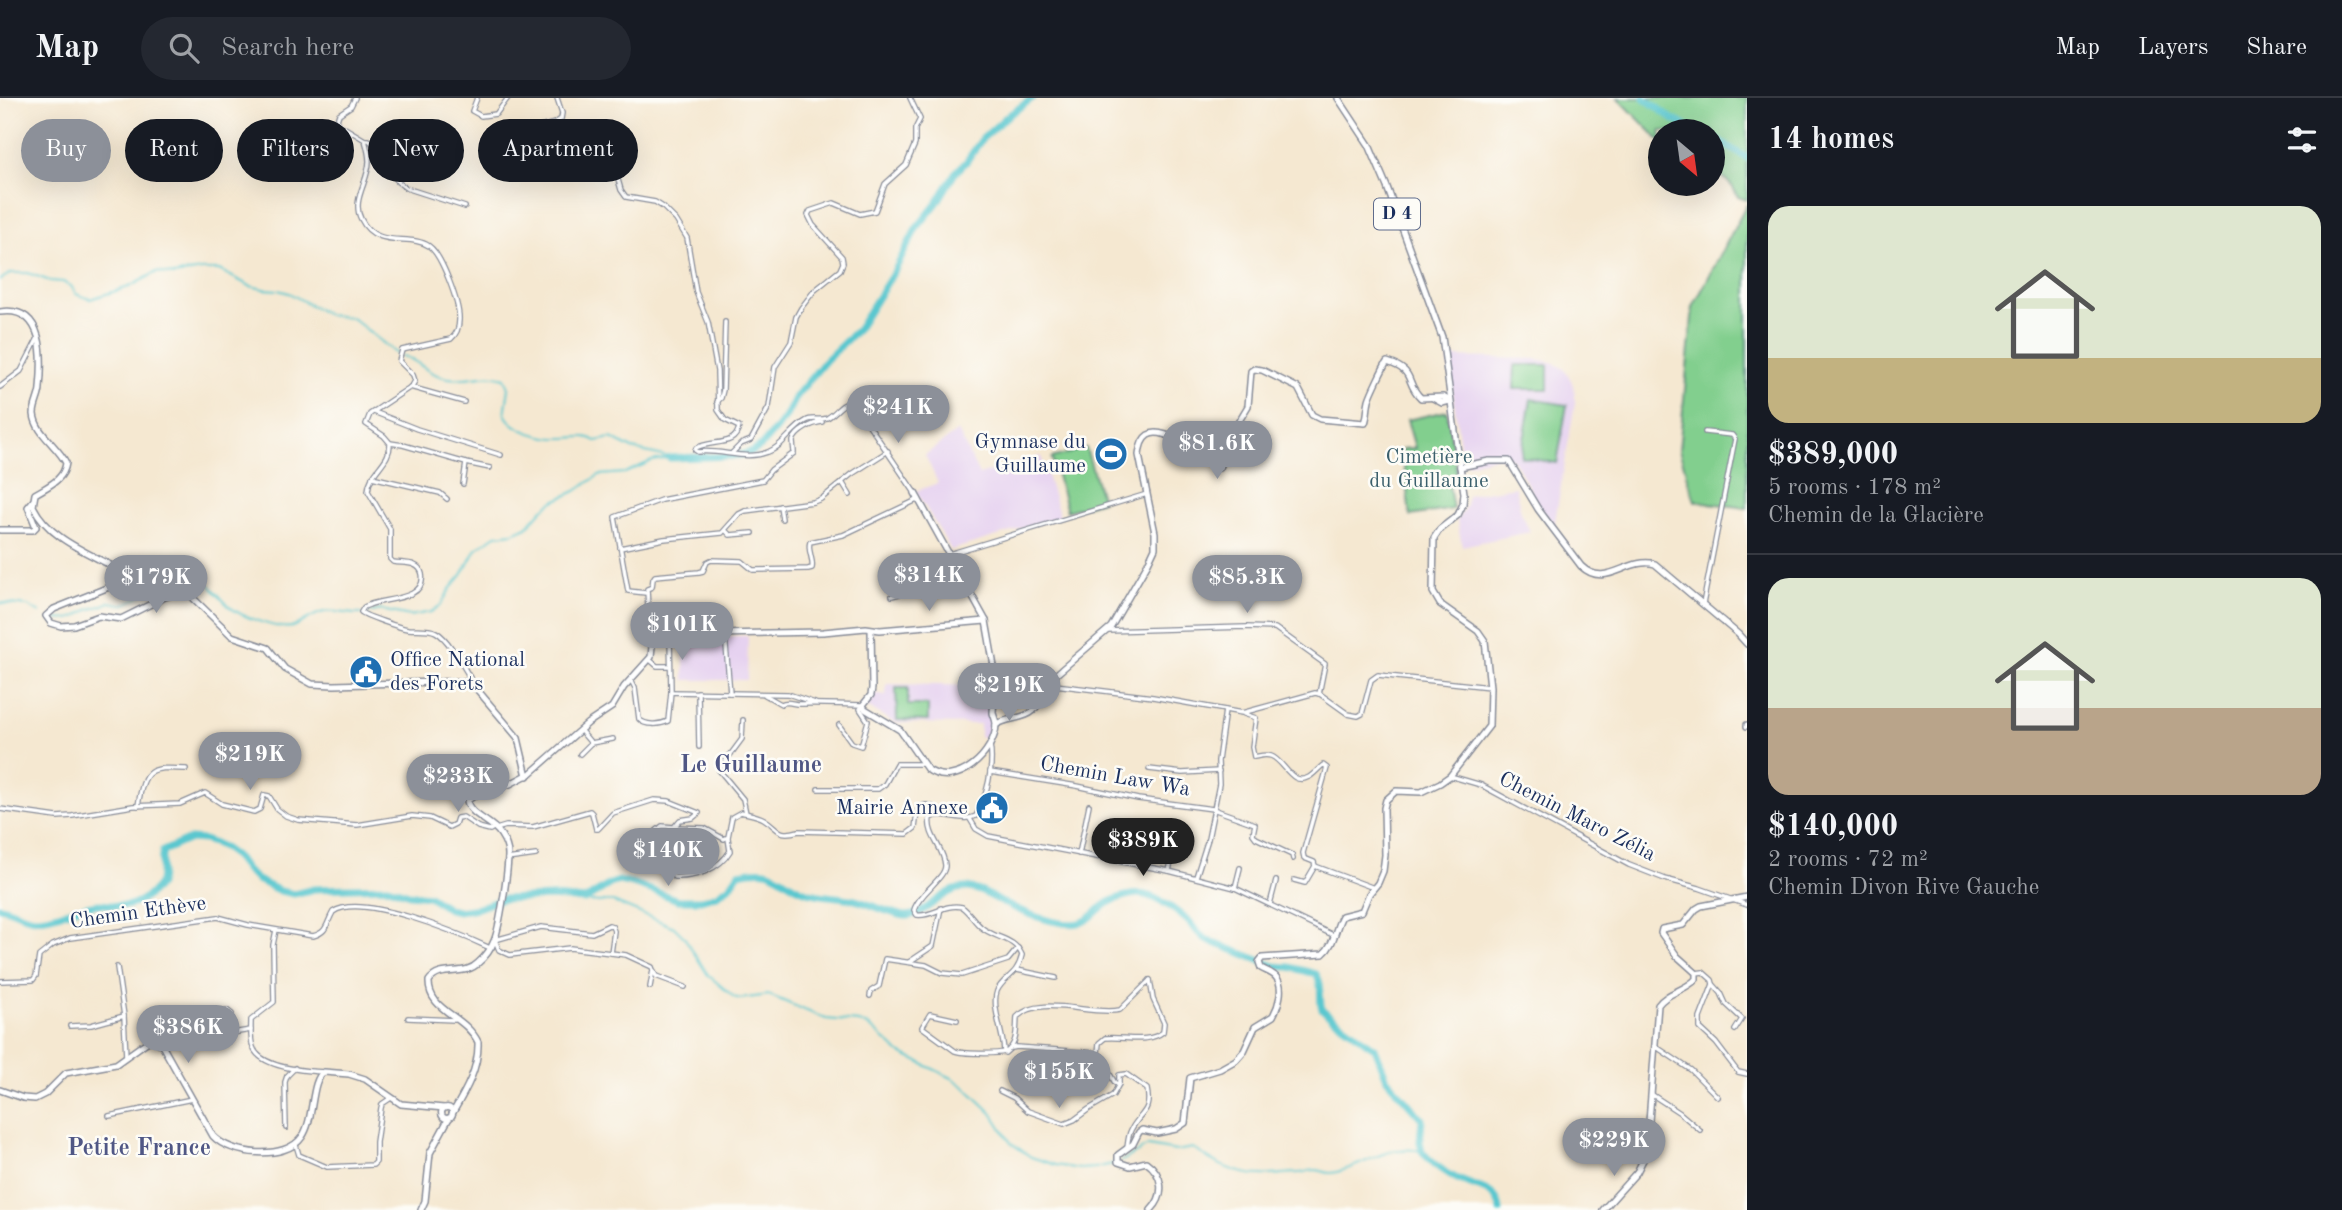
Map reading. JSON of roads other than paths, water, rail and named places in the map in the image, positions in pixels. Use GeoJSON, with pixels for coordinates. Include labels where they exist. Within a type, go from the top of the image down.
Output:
{"type":"FeatureCollection","features":[{"type":"Feature","properties":{"kind":"main road","name":"D 4"},"geometry":{"type":"LineString","coordinates":[[1338,98],[1369,145],[1387,187],[1441,337],[1460,467]]}},
{"type":"Feature","properties":{"kind":"main road"},"geometry":{"type":"LineString","coordinates":[[0,312],[13,311],[20,314],[32,324],[39,336],[42,347],[41,386],[34,409],[35,417],[46,438],[64,459],[66,467],[56,481],[36,494],[28,507],[36,527],[33,530],[0,530]]}},
{"type":"Feature","properties":{"kind":"main road"},"geometry":{"type":"LineString","coordinates":[[996,725],[1034,711],[1047,684],[1106,632],[1155,548],[1155,533],[1139,455],[1140,446],[1149,435],[1157,433],[1173,436],[1219,468],[1230,436],[1248,406],[1251,371],[1254,369],[1262,370],[1298,388],[1312,415],[1320,419],[1365,423],[1369,400],[1387,362],[1403,368],[1408,373],[1419,396],[1450,401]]}},
{"type":"Feature","properties":{"kind":"main road"},"geometry":{"type":"LineString","coordinates":[[1442,400],[1449,390]]}},
{"type":"Feature","properties":{"kind":"main road"},"geometry":{"type":"LineString","coordinates":[[1442,400],[1451,412]]}},
{"type":"Feature","properties":{"kind":"main road"},"geometry":{"type":"LineString","coordinates":[[1151,1210],[1160,1195],[1160,1177],[1146,1162],[1130,1166],[1119,1164],[1118,1155],[1133,1144],[1142,1130],[1157,1133],[1182,1125],[1187,1119],[1190,1078],[1220,1069],[1236,1059],[1244,1051],[1255,1027],[1273,1016],[1280,987],[1278,979],[1261,968],[1259,962],[1262,958],[1323,954],[1335,936],[1339,919],[1348,913],[1362,911],[1369,894],[1380,879],[1385,855],[1386,800],[1396,791],[1424,792],[1450,776],[1488,730],[1490,687],[1488,650],[1483,637],[1445,608],[1433,592],[1433,542],[1440,529],[1458,515],[1464,500],[1460,467],[1489,461],[1509,461],[1538,509],[1589,573],[1597,576],[1645,562],[1651,563],[1703,604],[1747,644]]}},
{"type":"Feature","properties":{"kind":"main road"},"geometry":{"type":"LineString","coordinates":[[871,630],[872,688],[871,695],[863,705],[869,713],[900,730],[933,774],[952,776],[969,768],[990,745],[996,725],[993,713],[998,689],[997,678],[986,621],[917,496]]}},
{"type":"Feature","properties":{"kind":"main road"},"geometry":{"type":"LineString","coordinates":[[33,501],[37,516],[45,526],[65,541],[114,567],[118,573],[114,585],[48,612],[47,621],[57,626],[74,625],[99,616],[121,619],[165,597],[184,594],[199,602],[232,636],[268,648],[285,668],[312,684],[473,682],[518,738],[527,776]]}},
{"type":"Feature","properties":{"kind":"main road"},"geometry":{"type":"LineString","coordinates":[[421,1210],[425,1200],[430,1153],[447,1113],[457,1105],[472,1077],[478,1050],[474,1034],[461,1020],[435,1001],[430,992],[429,981],[438,974],[469,970],[478,964],[490,948],[495,940],[500,916],[508,859],[507,849],[495,828],[469,808],[467,803],[469,799],[486,790],[527,776],[580,730],[612,707],[630,679],[650,660],[653,635],[648,609],[707,633],[725,634],[871,630],[986,621]]}},
{"type":"Feature","properties":{"kind":"main road"},"geometry":{"type":"LineString","coordinates":[[998,689],[1020,698],[1032,687],[1047,684]]}},
{"type":"Feature","properties":{"kind":"main road"},"geometry":{"type":"LineString","coordinates":[[1603,1210],[1637,1172],[1643,1160],[1648,1134],[1660,1002],[1696,979],[1696,973],[1672,950],[1661,933],[1662,929],[1683,925],[1701,906],[1747,897]]}},
{"type":"Feature","properties":{"kind":"main road"},"geometry":{"type":"LineString","coordinates":[[0,1090],[23,1098],[36,1099],[45,1094],[56,1080],[66,1073],[116,1064],[151,1039],[159,1042],[213,1136],[225,1146],[273,1153],[296,1145],[310,1124],[315,1084],[317,1077],[324,1072],[349,1074],[365,1079],[401,1104],[437,1107],[447,1113]]}},
{"type":"Feature","properties":{"kind":"street"},"geometry":{"type":"LineString","coordinates":[[355,98],[351,106],[339,114],[337,120],[340,125],[373,144],[398,182],[406,188],[465,206]]}},
{"type":"Feature","properties":{"kind":"street"},"geometry":{"type":"LineString","coordinates":[[477,98],[472,111],[481,116],[496,114],[508,98]]}},
{"type":"Feature","properties":{"kind":"street"},"geometry":{"type":"LineString","coordinates":[[557,98],[562,113],[561,119],[526,131],[524,140],[548,150],[592,154],[615,169],[626,197],[655,202],[663,207],[676,220],[687,238],[696,292],[708,322],[715,359],[718,410],[722,417],[740,428],[728,442],[709,442],[695,450],[750,457],[763,454],[779,447],[805,421],[829,417]]}},
{"type":"Feature","properties":{"kind":"street"},"geometry":{"type":"LineString","coordinates":[[735,453],[741,444],[751,440],[769,407],[775,368],[791,342],[796,317],[801,308],[814,291],[840,270],[843,263],[842,257],[813,225],[808,215],[817,208],[834,203],[860,214],[876,211],[885,184],[906,165],[915,144],[915,129],[920,119],[910,98]]}},
{"type":"Feature","properties":{"kind":"street"},"geometry":{"type":"LineString","coordinates":[[365,140],[369,160],[359,198],[360,218],[378,235],[394,241],[428,245],[441,262],[458,309],[458,330],[451,339],[407,349],[400,354],[399,361],[414,375],[415,381],[367,418],[366,424],[390,443],[389,457],[372,477],[368,491],[390,529],[390,559],[397,563],[415,565],[421,570],[422,578],[419,587],[413,592],[397,599],[368,605],[361,612],[405,629],[438,633],[455,653],[473,682]]}},
{"type":"Feature","properties":{"kind":"street"},"geometry":{"type":"LineString","coordinates":[[717,402],[723,390],[725,322]]}},
{"type":"Feature","properties":{"kind":"street"},"geometry":{"type":"LineString","coordinates":[[0,387],[21,371],[39,336]]}},
{"type":"Feature","properties":{"kind":"street"},"geometry":{"type":"LineString","coordinates":[[410,387],[464,402]]}},
{"type":"Feature","properties":{"kind":"street"},"geometry":{"type":"LineString","coordinates":[[646,593],[628,591],[615,517],[661,500],[763,480],[771,470],[794,453],[793,441],[796,436],[813,424],[823,422],[840,406],[849,402],[854,403],[860,410],[917,496],[844,535],[810,542],[813,565],[808,569],[753,570],[742,561],[711,560],[703,571],[655,576],[652,587],[647,589],[646,593],[648,609]]}},
{"type":"Feature","properties":{"kind":"street"},"geometry":{"type":"LineString","coordinates":[[373,412],[501,455]]}},
{"type":"Feature","properties":{"kind":"street"},"geometry":{"type":"LineString","coordinates":[[1703,604],[1735,439],[1732,435],[1705,432]]}},
{"type":"Feature","properties":{"kind":"street"},"geometry":{"type":"LineString","coordinates":[[390,443],[403,444],[490,468]]}},
{"type":"Feature","properties":{"kind":"street"},"geometry":{"type":"LineString","coordinates":[[621,548],[726,531],[739,514],[821,499],[888,451]]}},
{"type":"Feature","properties":{"kind":"street"},"geometry":{"type":"LineString","coordinates":[[463,484],[466,463]]}},
{"type":"Feature","properties":{"kind":"street"},"geometry":{"type":"LineString","coordinates":[[372,477],[440,493],[447,499]]}},
{"type":"Feature","properties":{"kind":"street"},"geometry":{"type":"LineString","coordinates":[[842,482],[850,495]]}},
{"type":"Feature","properties":{"kind":"street"},"geometry":{"type":"LineString","coordinates":[[949,554],[1147,494]]}},
{"type":"Feature","properties":{"kind":"street"},"geometry":{"type":"LineString","coordinates":[[780,506],[782,519]]}},
{"type":"Feature","properties":{"kind":"street"},"geometry":{"type":"LineString","coordinates":[[726,531],[729,535],[753,533]]}},
{"type":"Feature","properties":{"kind":"street"},"geometry":{"type":"LineString","coordinates":[[892,596],[923,587],[958,572]]}},
{"type":"Feature","properties":{"kind":"street"},"geometry":{"type":"LineString","coordinates":[[1106,632],[1275,628],[1325,664],[1319,694]]}},
{"type":"Feature","properties":{"kind":"street"},"geometry":{"type":"LineString","coordinates":[[725,634],[730,693]]}},
{"type":"Feature","properties":{"kind":"street"},"geometry":{"type":"LineString","coordinates":[[630,679],[634,684],[642,723],[663,724],[668,721],[671,692],[670,635]]}},
{"type":"Feature","properties":{"kind":"street"},"geometry":{"type":"LineString","coordinates":[[650,660],[657,666],[670,666]]}},
{"type":"Feature","properties":{"kind":"street"},"geometry":{"type":"LineString","coordinates":[[1242,713],[1315,693],[1348,714],[1358,716],[1362,714],[1371,680],[1378,675],[1490,687]]}},
{"type":"Feature","properties":{"kind":"street"},"geometry":{"type":"LineString","coordinates":[[997,678],[1028,682]]}},
{"type":"Feature","properties":{"kind":"street"},"geometry":{"type":"LineString","coordinates":[[1047,684],[1153,697],[1242,713],[1256,718],[1253,757],[1271,756],[1294,777],[1301,779],[1323,765],[1327,768],[1303,853],[1304,858],[1314,862],[1315,866],[1374,888]]}},
{"type":"Feature","properties":{"kind":"street"},"geometry":{"type":"LineString","coordinates":[[671,692],[788,694],[815,702]]}},
{"type":"Feature","properties":{"kind":"street"},"geometry":{"type":"LineString","coordinates":[[698,692],[699,747]]}},
{"type":"Feature","properties":{"kind":"street"},"geometry":{"type":"LineString","coordinates":[[764,694],[780,704],[787,701],[802,704],[815,702],[863,705]]}},
{"type":"Feature","properties":{"kind":"street"},"geometry":{"type":"LineString","coordinates":[[839,725],[852,743],[861,746],[868,720],[859,709],[863,705]]}},
{"type":"Feature","properties":{"kind":"street"},"geometry":{"type":"LineString","coordinates":[[1196,877],[1208,839],[1219,784],[1218,761],[1225,710]]}},
{"type":"Feature","properties":{"kind":"street"},"geometry":{"type":"LineString","coordinates":[[743,720],[742,739],[719,770],[743,799],[746,813]]}},
{"type":"Feature","properties":{"kind":"street"},"geometry":{"type":"LineString","coordinates":[[580,730],[591,743]]}},
{"type":"Feature","properties":{"kind":"street"},"geometry":{"type":"LineString","coordinates":[[580,754],[591,743],[613,739]]}},
{"type":"Feature","properties":{"kind":"street"},"geometry":{"type":"LineString","coordinates":[[990,745],[990,772],[978,814],[970,818],[932,816],[929,826],[945,868],[925,891],[915,907],[915,913],[925,916],[941,908],[962,907],[982,929],[1018,948],[1022,956],[1017,970],[999,987],[995,995],[1004,1052]]}},
{"type":"Feature","properties":{"kind":"street"},"geometry":{"type":"LineString","coordinates":[[818,789],[878,789],[885,785],[896,764],[924,764]]}},
{"type":"Feature","properties":{"kind":"street"},"geometry":{"type":"LineString","coordinates":[[138,806],[144,778],[150,771],[162,768],[186,769]]}},
{"type":"Feature","properties":{"kind":"street"},"geometry":{"type":"LineString","coordinates":[[1149,769],[1182,773],[1219,771]]}},
{"type":"Feature","properties":{"kind":"street","name":"Chemin Law Wa"},"geometry":{"type":"LineString","coordinates":[[990,772],[1139,799],[1213,809],[1255,824],[1253,834],[1256,838],[1292,855],[1293,859]]}},
{"type":"Feature","properties":{"kind":"street","name":"Chemin Maro Zélia"},"geometry":{"type":"LineString","coordinates":[[1450,776],[1481,785],[1629,865],[1747,905]]}},
{"type":"Feature","properties":{"kind":"street"},"geometry":{"type":"LineString","coordinates":[[0,809],[57,817],[138,806],[180,804],[205,793],[222,804],[254,812],[260,809],[264,795],[286,816],[313,822],[357,825],[412,816],[430,818],[449,827],[455,824],[457,818],[463,817],[482,829],[490,830],[506,826],[533,827],[590,811],[598,829],[613,813],[654,800],[669,801],[699,813],[693,818],[680,820],[674,827]]}},
{"type":"Feature","properties":{"kind":"street"},"geometry":{"type":"LineString","coordinates":[[1079,853],[1089,805]]}},
{"type":"Feature","properties":{"kind":"street"},"geometry":{"type":"LineString","coordinates":[[728,837],[719,838],[704,828],[697,827],[662,826],[656,831],[659,841],[668,852],[670,875],[699,876],[727,857],[730,851],[728,837],[732,817],[741,812],[766,820],[773,829],[784,834],[799,831],[907,834],[915,828],[918,811],[923,807],[932,806],[941,815]]}},
{"type":"Feature","properties":{"kind":"street"},"geometry":{"type":"LineString","coordinates":[[970,818],[975,829],[988,836],[1170,871],[1235,888],[1335,936]]}},
{"type":"Feature","properties":{"kind":"street"},"geometry":{"type":"LineString","coordinates":[[1170,871],[1174,848]]}},
{"type":"Feature","properties":{"kind":"street"},"geometry":{"type":"LineString","coordinates":[[508,859],[536,855]]}},
{"type":"Feature","properties":{"kind":"street"},"geometry":{"type":"LineString","coordinates":[[624,859],[669,867]]}},
{"type":"Feature","properties":{"kind":"street"},"geometry":{"type":"LineString","coordinates":[[1294,880],[1305,883],[1315,866]]}},
{"type":"Feature","properties":{"kind":"street"},"geometry":{"type":"LineString","coordinates":[[1235,888],[1240,868]]}},
{"type":"Feature","properties":{"kind":"street"},"geometry":{"type":"LineString","coordinates":[[1270,904],[1276,881]]}},
{"type":"Feature","properties":{"kind":"street","name":"Chemin Ethève"},"geometry":{"type":"LineString","coordinates":[[0,981],[33,980],[39,956],[57,942],[70,938],[218,918],[300,935],[322,934],[327,929],[332,912],[348,905],[361,906],[456,932],[490,948]]}},
{"type":"Feature","properties":{"kind":"street"},"geometry":{"type":"LineString","coordinates":[[909,962],[933,946],[941,908]]}},
{"type":"Feature","properties":{"kind":"street"},"geometry":{"type":"LineString","coordinates":[[611,953],[614,931],[609,925],[592,933],[541,927],[495,940],[499,950],[510,955],[570,948],[626,955],[652,967],[656,976],[685,987]]}},
{"type":"Feature","properties":{"kind":"street"},"geometry":{"type":"LineString","coordinates":[[276,930],[273,945],[274,1002],[251,1020],[252,1046],[263,1060],[324,1072]]}},
{"type":"Feature","properties":{"kind":"street"},"geometry":{"type":"LineString","coordinates":[[870,996],[871,991],[879,986],[885,959],[926,965],[942,973],[962,975],[1007,960],[1018,948]]}},
{"type":"Feature","properties":{"kind":"street"},"geometry":{"type":"LineString","coordinates":[[117,967],[127,1058]]}},
{"type":"Feature","properties":{"kind":"street"},"geometry":{"type":"LineString","coordinates":[[650,987],[653,970]]}},
{"type":"Feature","properties":{"kind":"street"},"geometry":{"type":"LineString","coordinates":[[1017,970],[1056,978]]}},
{"type":"Feature","properties":{"kind":"street"},"geometry":{"type":"LineString","coordinates":[[1696,973],[1703,972],[1712,980],[1726,1003],[1742,1019],[1735,1030]]}},
{"type":"Feature","properties":{"kind":"street"},"geometry":{"type":"LineString","coordinates":[[957,1020],[928,1015],[922,1027],[961,1054],[1007,1053],[1017,1033],[1017,1017],[1022,1012],[1040,1006],[1120,1010],[1150,980],[1153,999],[1164,1023],[1164,1032],[1158,1037],[1105,1038],[1099,1043],[1098,1052],[1115,1083],[1119,1084]]}},
{"type":"Feature","properties":{"kind":"street"},"geometry":{"type":"LineString","coordinates":[[1713,985],[1700,1018],[1700,1028],[1716,1043],[1738,1072],[1747,1074]]}},
{"type":"Feature","properties":{"kind":"street"},"geometry":{"type":"LineString","coordinates":[[147,1042],[152,1030],[163,1024],[227,1010],[233,1017],[230,1026],[232,1032],[251,1030]]}},
{"type":"Feature","properties":{"kind":"street"},"geometry":{"type":"LineString","coordinates":[[70,1026],[91,1025],[124,1016]]}},
{"type":"Feature","properties":{"kind":"street"},"geometry":{"type":"LineString","coordinates":[[408,1018],[461,1020]]}},
{"type":"Feature","properties":{"kind":"street"},"geometry":{"type":"LineString","coordinates":[[1655,1046],[1691,1070],[1718,1097]]}},
{"type":"Feature","properties":{"kind":"street"},"geometry":{"type":"LineString","coordinates":[[1010,1049],[1017,1047],[1098,1052]]}},
{"type":"Feature","properties":{"kind":"street"},"geometry":{"type":"LineString","coordinates":[[286,1128],[285,1082],[295,1068]]}},
{"type":"Feature","properties":{"kind":"street"},"geometry":{"type":"LineString","coordinates":[[1000,1091],[1014,1098],[1028,1111],[1064,1124],[1074,1121],[1088,1109],[1113,1095],[1119,1084],[1119,1075],[1126,1074],[1144,1086],[1149,1099],[1147,1109],[1129,1133],[1127,1147]]}},
{"type":"Feature","properties":{"kind":"street"},"geometry":{"type":"LineString","coordinates":[[1651,1094],[1700,1130]]}},
{"type":"Feature","properties":{"kind":"street"},"geometry":{"type":"LineString","coordinates":[[296,1145],[299,1156],[327,1167],[373,1166],[376,1162],[382,1104],[391,1098]]}},
{"type":"Feature","properties":{"kind":"street"},"geometry":{"type":"LineString","coordinates":[[108,1116],[192,1099]]}},
{"type":"Feature","properties":{"kind":"waterway"},"geometry":{"type":"LineString","coordinates":[[670,458],[735,456],[752,452],[761,446],[785,418],[796,396],[826,360],[858,329],[895,270],[916,229],[937,203],[955,173],[982,139],[1006,117],[1033,98]]}},
{"type":"Feature","properties":{"kind":"waterway"},"geometry":{"type":"LineString","coordinates":[[1644,98],[1673,119]]}},
{"type":"Feature","properties":{"kind":"waterway"},"geometry":{"type":"LineString","coordinates":[[1726,146],[1747,158]]}},
{"type":"Feature","properties":{"kind":"waterway"},"geometry":{"type":"LineString","coordinates":[[0,280],[11,273],[28,273],[50,281],[63,282],[71,286],[76,294],[90,299],[129,287],[157,272],[174,275],[219,270],[250,286],[289,293],[328,315],[352,318],[397,354]]}},
{"type":"Feature","properties":{"kind":"waterway"},"geometry":{"type":"LineString","coordinates":[[402,356],[434,374],[448,378],[490,375],[505,378],[509,388],[505,414],[523,430],[557,438],[585,437],[596,441],[611,438],[632,449],[668,457]]}},
{"type":"Feature","properties":{"kind":"waterway"},"geometry":{"type":"LineString","coordinates":[[367,613],[381,610],[410,616],[431,612],[441,605],[476,549],[496,535],[513,533],[527,527],[554,501],[576,491],[599,475],[625,473],[652,461],[670,458]]}},
{"type":"Feature","properties":{"kind":"waterway"},"geometry":{"type":"LineString","coordinates":[[55,619],[73,618],[109,602],[125,604],[171,574],[184,570],[198,575],[235,611],[271,625],[295,626],[324,612],[361,614]]}},
{"type":"Feature","properties":{"kind":"waterway"},"geometry":{"type":"LineString","coordinates":[[0,603],[28,606],[40,613]]}},
{"type":"Feature","properties":{"kind":"waterway"},"geometry":{"type":"LineString","coordinates":[[0,907],[36,918],[94,904],[133,904],[148,896],[159,884],[163,851],[190,839],[204,840],[221,846],[236,857],[257,880],[280,891],[294,894],[314,889],[388,887],[409,894],[429,896],[449,909],[458,911],[478,908],[502,899],[553,897],[585,900],[619,881],[678,900],[701,900],[717,895],[730,886],[739,873],[753,871],[771,872],[807,892],[855,900],[906,916],[921,911],[951,892],[968,888],[1029,914],[1070,924],[1086,920],[1119,898],[1145,895],[1175,910],[1209,941],[1275,966],[1316,974],[1320,983],[1322,1009],[1375,1048],[1387,1079],[1422,1119],[1422,1151],[1452,1176],[1489,1192],[1498,1202],[1500,1210]]}},
{"type":"Feature","properties":{"kind":"waterway"},"geometry":{"type":"LineString","coordinates":[[585,900],[613,902],[674,927],[684,937],[708,975],[734,997],[740,999],[769,995],[826,1019],[859,1022],[869,1026],[900,1053],[952,1078],[966,1088],[992,1113],[1011,1143],[1031,1157],[1080,1169],[1117,1163]]}},
{"type":"Feature","properties":{"kind":"waterway"},"geometry":{"type":"LineString","coordinates":[[1122,1161],[1148,1146],[1176,1151],[1193,1148],[1233,1170],[1271,1175],[1315,1170],[1329,1173],[1351,1168],[1389,1152],[1422,1151]]}},
{"type":"Feature","properties":{"kind":"place","name":"Gymnase du Guillaume"},"geometry":{"type":"Point","coordinates":[1111,454]}},
{"type":"Feature","properties":{"kind":"place","name":"Office National des Forets"},"geometry":{"type":"Point","coordinates":[366,672]}},
{"type":"Feature","properties":{"kind":"place","name":"Mairie Annexe"},"geometry":{"type":"Point","coordinates":[992,808]}},
{"type":"Feature","properties":{"kind":"district","name":"Le Guillaume"},"geometry":{"type":"Point","coordinates":[751,766]}},
{"type":"Feature","properties":{"kind":"district","name":"Petite France"},"geometry":{"type":"Point","coordinates":[139,1149]}},
{"type":"Feature","properties":{"kind":"park label","name":"Cimetière du Guillaume"},"geometry":{"type":"Point","coordinates":[1429,469]}}]}
